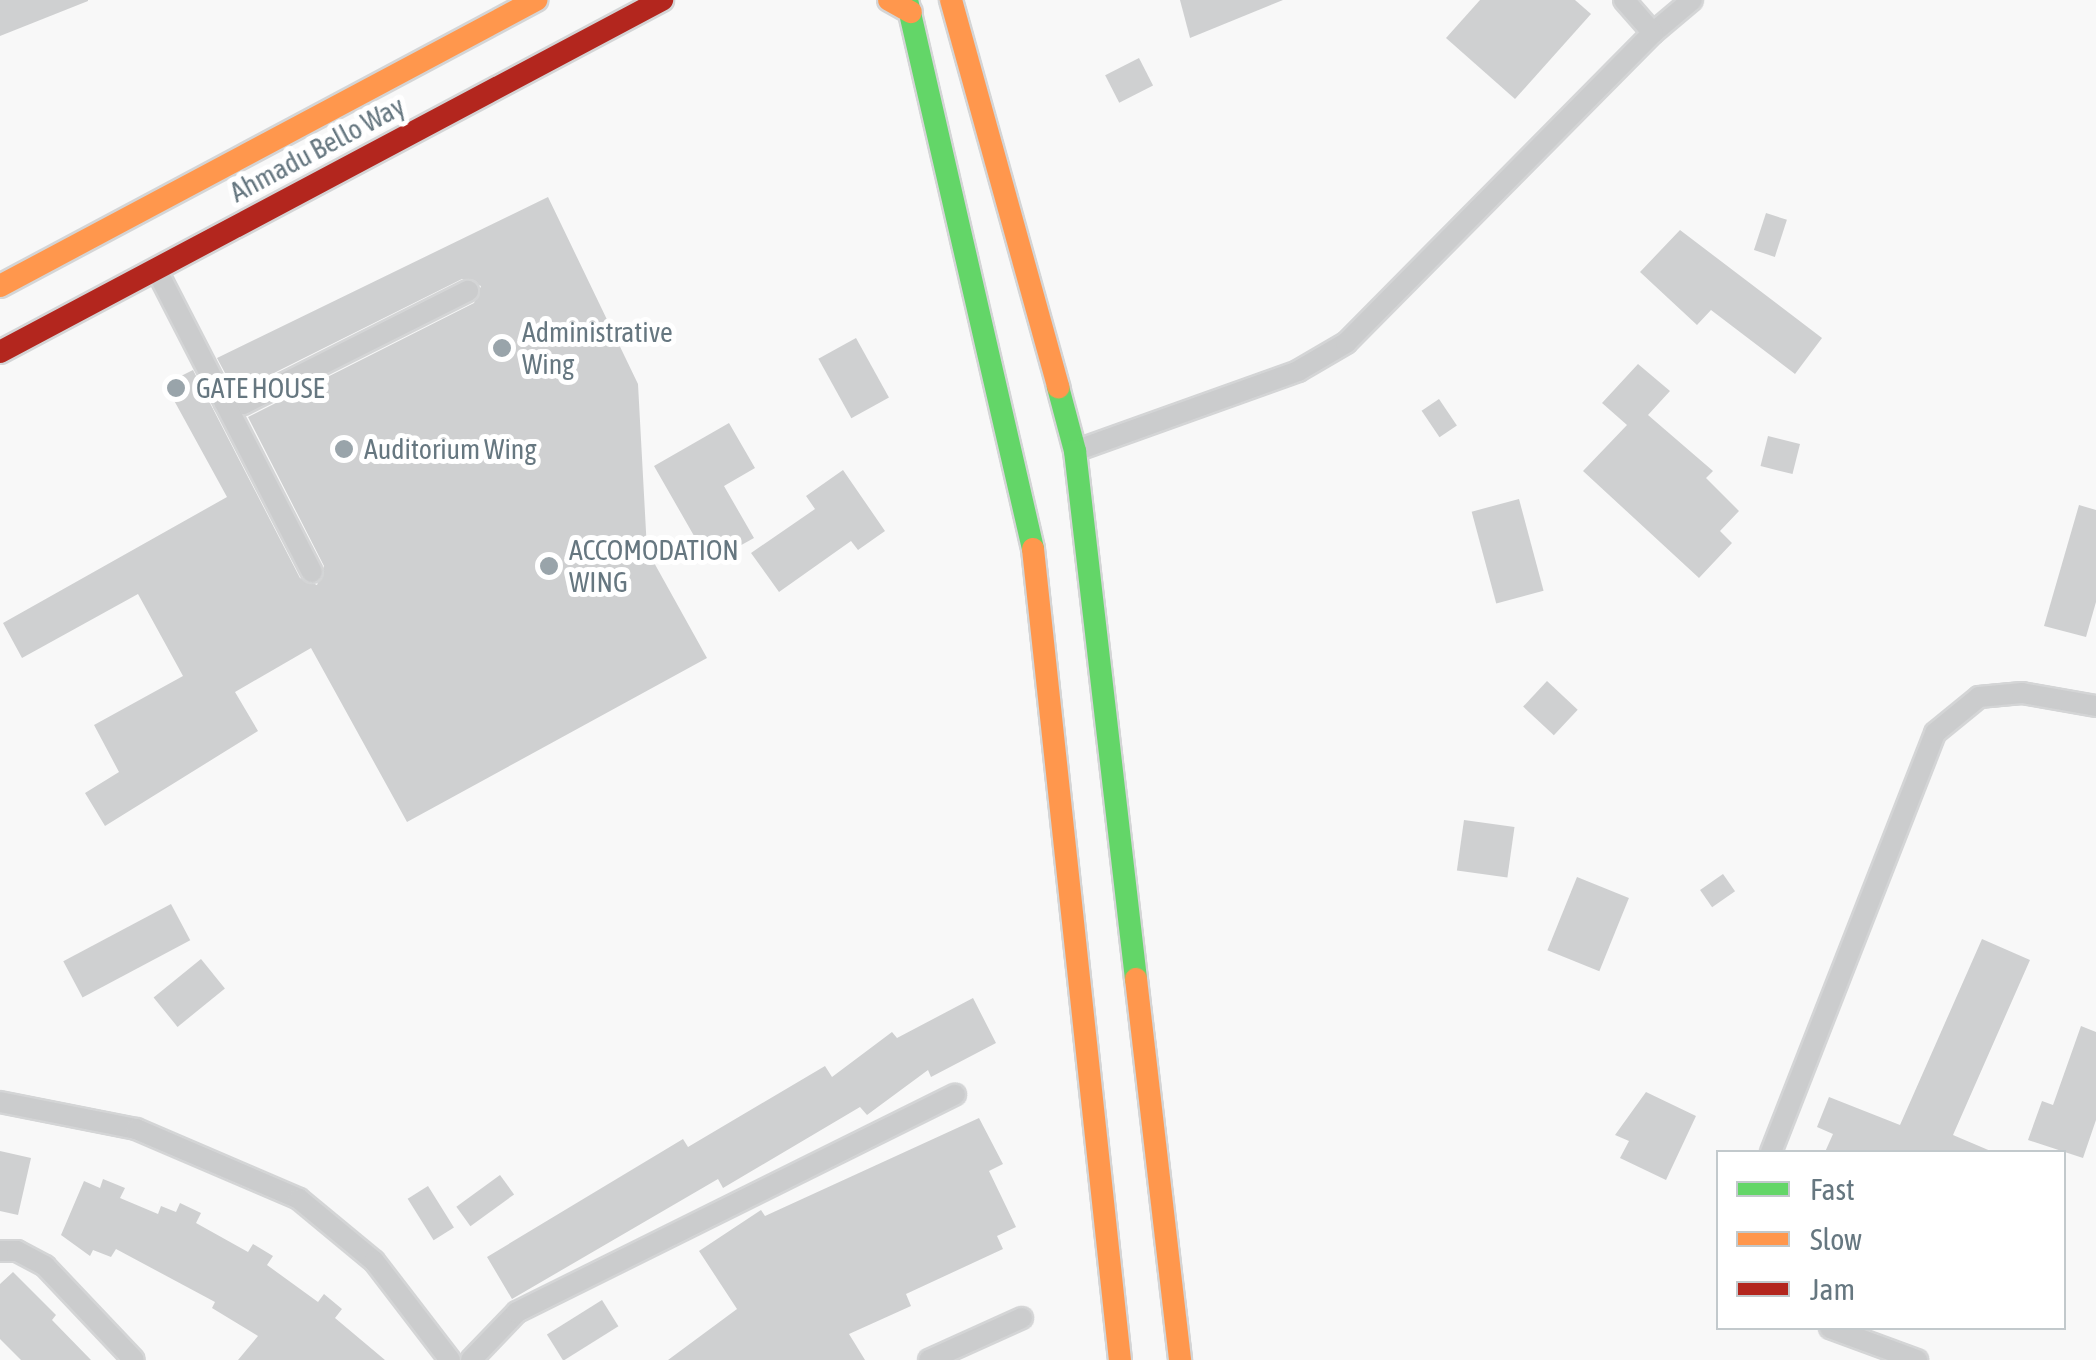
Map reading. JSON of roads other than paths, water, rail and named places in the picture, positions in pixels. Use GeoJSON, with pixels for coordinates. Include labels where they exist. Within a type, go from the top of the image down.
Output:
{"type":"FeatureCollection","features":[{"type":"Feature","properties":{"kind":"street","name":"Ahmadu Bello Way"},"geometry":{"type":"LineString","coordinates":[[0,286],[536,0]]}},
{"type":"Feature","properties":{"kind":"street","name":"Ahmadu Bello Way"},"geometry":{"type":"LineString","coordinates":[[0,352],[662,0]]}},
{"type":"Feature","properties":{"kind":"street"},"geometry":{"type":"LineString","coordinates":[[889,0],[909,6],[1040,575],[1120,1360]]}},
{"type":"Feature","properties":{"kind":"street"},"geometry":{"type":"LineString","coordinates":[[950,0],[1075,451],[1180,1360]]}},
{"type":"Feature","properties":{"kind":"street"},"geometry":{"type":"LineString","coordinates":[[1624,0],[1653,33]]}},
{"type":"Feature","properties":{"kind":"street"},"geometry":{"type":"LineString","coordinates":[[1075,451],[1298,371],[1346,344],[1653,33],[1692,0]]}},
{"type":"Feature","properties":{"kind":"street"},"geometry":{"type":"LineString","coordinates":[[156,269],[312,572]]}},
{"type":"Feature","properties":{"kind":"street"},"geometry":{"type":"LineString","coordinates":[[225,403],[242,404],[468,291]]}},
{"type":"Feature","properties":{"kind":"street"},"geometry":{"type":"LineString","coordinates":[[1772,1150],[1841,960],[1935,733],[1979,697],[2022,693],[2096,706]]}},
{"type":"Feature","properties":{"kind":"street"},"geometry":{"type":"LineString","coordinates":[[471,1360],[517,1312],[955,1095]]}},
{"type":"Feature","properties":{"kind":"street"},"geometry":{"type":"LineString","coordinates":[[0,1102],[136,1128],[298,1200],[374,1261],[450,1360]]}},
{"type":"Feature","properties":{"kind":"street"},"geometry":{"type":"LineString","coordinates":[[0,1251],[17,1251],[45,1266],[134,1360]]}},
{"type":"Feature","properties":{"kind":"street"},"geometry":{"type":"LineString","coordinates":[[929,1360],[1022,1318]]}},
{"type":"Feature","properties":{"kind":"street"},"geometry":{"type":"LineString","coordinates":[[1835,1330],[1916,1360]]}},
{"type":"Feature","properties":{"kind":"place","name":"Administrative Wing"},"geometry":{"type":"Point","coordinates":[502,348]}},
{"type":"Feature","properties":{"kind":"place","name":"GATE HOUSE"},"geometry":{"type":"Point","coordinates":[176,388]}},
{"type":"Feature","properties":{"kind":"place","name":"Auditorium Wing"},"geometry":{"type":"Point","coordinates":[344,449]}},
{"type":"Feature","properties":{"kind":"place","name":"ACCOMODATION WING"},"geometry":{"type":"Point","coordinates":[549,566]}}]}
